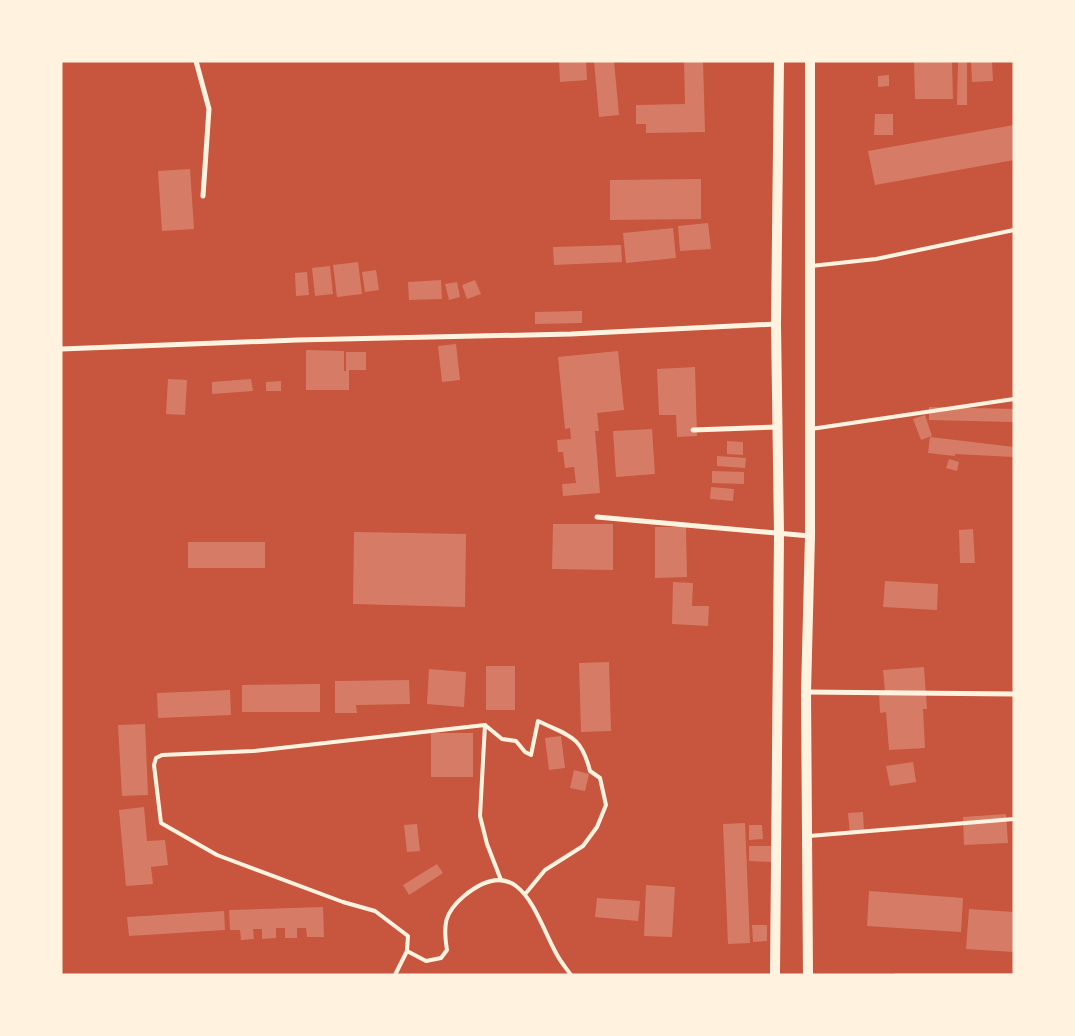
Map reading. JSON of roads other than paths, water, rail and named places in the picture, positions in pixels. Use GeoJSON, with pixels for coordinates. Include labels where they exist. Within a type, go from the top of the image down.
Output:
{"type":"FeatureCollection","features":[{"type":"Feature","properties":{"kind":"main road"},"geometry":{"type":"LineString","coordinates":[[775,975],[779,534],[776,324],[779,61]]}},
{"type":"Feature","properties":{"kind":"main road"},"geometry":{"type":"LineString","coordinates":[[808,975],[806,692],[810,536],[810,61]]}},
{"type":"Feature","properties":{"kind":"street"},"geometry":{"type":"LineString","coordinates":[[196,61],[209,109],[203,196]]}},
{"type":"Feature","properties":{"kind":"street"},"geometry":{"type":"LineString","coordinates":[[61,349],[297,340],[571,334],[776,324]]}},
{"type":"Feature","properties":{"kind":"street"},"geometry":{"type":"LineString","coordinates":[[693,430],[778,428]]}},
{"type":"Feature","properties":{"kind":"street"},"geometry":{"type":"LineString","coordinates":[[597,517],[810,536]]}},
{"type":"Feature","properties":{"kind":"street"},"geometry":{"type":"LineString","coordinates":[[806,692],[1014,694]]}},
{"type":"Feature","properties":{"kind":"lane"},"geometry":{"type":"LineString","coordinates":[[809,266],[876,259],[1014,230]]}},
{"type":"Feature","properties":{"kind":"lane"},"geometry":{"type":"LineString","coordinates":[[809,429],[1014,399]]}},
{"type":"Feature","properties":{"kind":"lane"},"geometry":{"type":"LineString","coordinates":[[395,975],[407,952],[408,936],[375,910],[343,902],[217,855],[161,823],[154,765],[156,758],[162,755],[253,751],[485,725],[502,739],[516,741],[525,752],[531,755],[538,721],[577,740],[587,757],[590,771],[600,778],[604,788],[606,805],[596,826],[583,846],[544,870],[526,893]]}},
{"type":"Feature","properties":{"kind":"lane"},"geometry":{"type":"LineString","coordinates":[[485,725],[480,816],[487,844],[501,880]]}},
{"type":"Feature","properties":{"kind":"lane"},"geometry":{"type":"LineString","coordinates":[[807,836],[1014,818]]}},
{"type":"Feature","properties":{"kind":"lane"},"geometry":{"type":"LineString","coordinates":[[407,952],[426,961],[441,958],[447,950],[443,925],[457,902],[481,883],[501,880],[511,882],[526,893],[542,922],[556,954],[571,975]]}}]}
